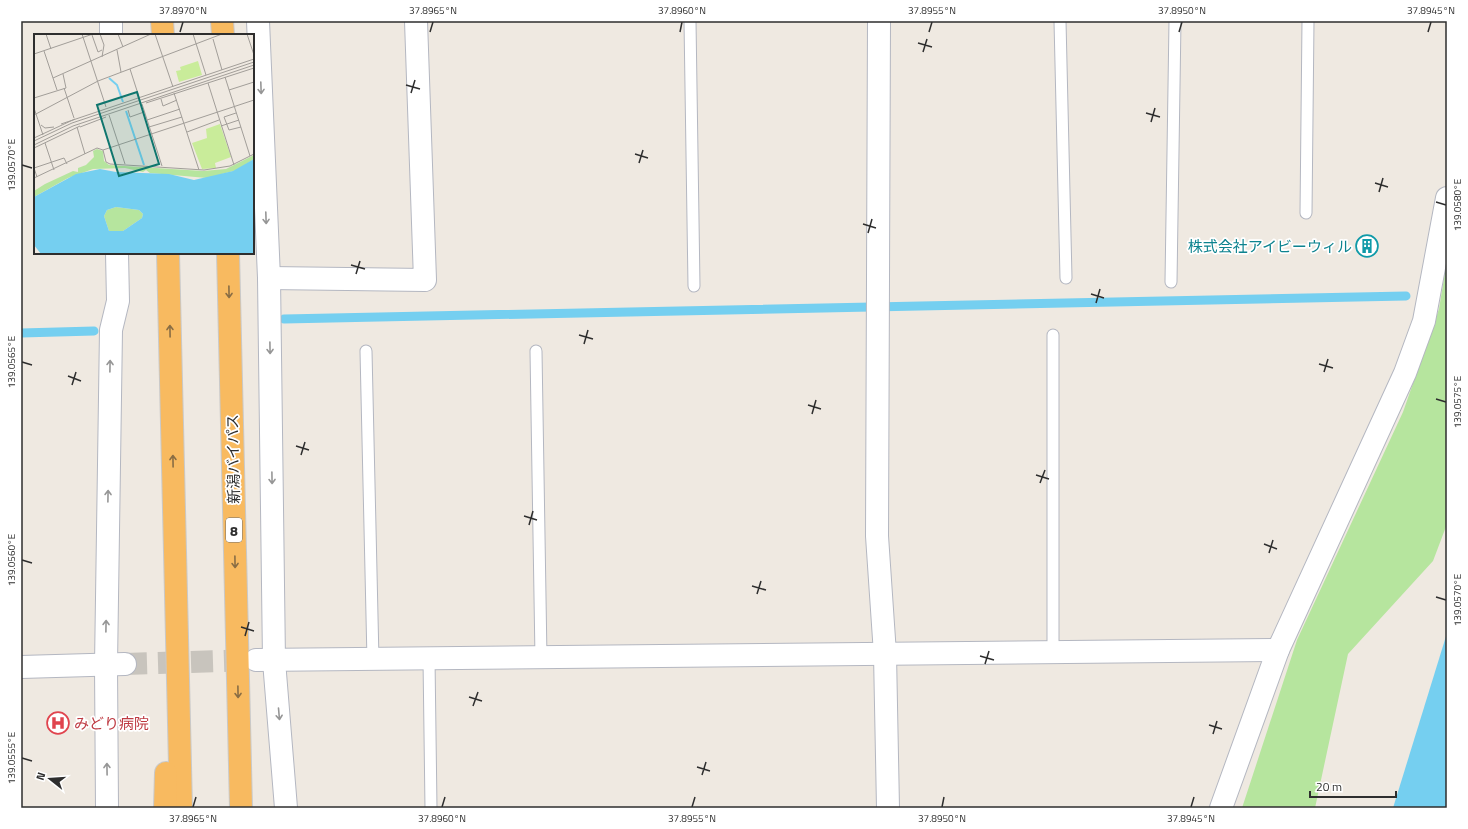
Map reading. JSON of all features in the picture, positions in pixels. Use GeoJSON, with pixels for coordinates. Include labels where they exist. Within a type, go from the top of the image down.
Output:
{"type":"FeatureCollection","features":[{"type":"Feature","properties":{"kind":"highway"},"geometry":{"type":"LineString","coordinates":[[162,21],[163,34]]}},
{"type":"Feature","properties":{"kind":"highway"},"geometry":{"type":"LineString","coordinates":[[222,21],[223,34]]}},
{"type":"Feature","properties":{"kind":"highway"},"geometry":{"type":"LineString","coordinates":[[168,254],[180,808]]}},
{"type":"Feature","properties":{"kind":"highway","name":"新潟バイパス"},"geometry":{"type":"LineString","coordinates":[[228,254],[241,808]]}},
{"type":"Feature","properties":{"kind":"highway"},"geometry":{"type":"LineString","coordinates":[[165,808],[173,492]]}},
{"type":"Feature","properties":{"kind":"highway"},"geometry":{"type":"LineString","coordinates":[[240,777],[244,808]]}},
{"type":"Feature","properties":{"kind":"street"},"geometry":{"type":"LineString","coordinates":[[110,21],[111,34]]}},
{"type":"Feature","properties":{"kind":"street"},"geometry":{"type":"LineString","coordinates":[[258,21],[269,278],[265,661],[286,808]]}},
{"type":"Feature","properties":{"kind":"street"},"geometry":{"type":"LineString","coordinates":[[269,278],[425,280],[416,21]]}},
{"type":"Feature","properties":{"kind":"street"},"geometry":{"type":"LineString","coordinates":[[879,21],[877,536],[885,654],[888,808]]}},
{"type":"Feature","properties":{"kind":"street"},"geometry":{"type":"LineString","coordinates":[[1221,808],[1278,650],[1406,373],[1424,320],[1447,198]]}},
{"type":"Feature","properties":{"kind":"street"},"geometry":{"type":"LineString","coordinates":[[107,808],[115,664],[111,330],[118,301],[117,254]]}},
{"type":"Feature","properties":{"kind":"street"},"geometry":{"type":"LineString","coordinates":[[265,661],[1278,650]]}},
{"type":"Feature","properties":{"kind":"street"},"geometry":{"type":"LineString","coordinates":[[21,667],[115,664]]}},
{"type":"Feature","properties":{"kind":"lane"},"geometry":{"type":"LineString","coordinates":[[690,21],[694,286]]}},
{"type":"Feature","properties":{"kind":"lane"},"geometry":{"type":"LineString","coordinates":[[1060,21],[1066,278]]}},
{"type":"Feature","properties":{"kind":"lane"},"geometry":{"type":"LineString","coordinates":[[1172,282],[1175,21]]}},
{"type":"Feature","properties":{"kind":"lane"},"geometry":{"type":"LineString","coordinates":[[1306,213],[1308,21]]}},
{"type":"Feature","properties":{"kind":"lane"},"geometry":{"type":"LineString","coordinates":[[1053,335],[1053,652]]}},
{"type":"Feature","properties":{"kind":"lane"},"geometry":{"type":"LineString","coordinates":[[366,351],[373,660]]}},
{"type":"Feature","properties":{"kind":"lane"},"geometry":{"type":"LineString","coordinates":[[536,351],[541,658]]}},
{"type":"Feature","properties":{"kind":"lane"},"geometry":{"type":"LineString","coordinates":[[429,659],[431,808]]}},
{"type":"Feature","properties":{"kind":"green space"},"geometry":{"type":"Polygon","coordinates":[[[1447,260],[1447,524],[1433,561],[1348,654],[1315,808],[1242,808],[1297,640],[1403,412],[1439,309],[1447,260]]]}},
{"type":"Feature","properties":{"kind":"water"},"geometry":{"type":"Polygon","coordinates":[[[1447,633],[1447,808],[1393,808],[1447,633]]]}},
{"type":"Feature","properties":{"kind":"waterway"},"geometry":{"type":"LineString","coordinates":[[284,319],[1406,296]]}},
{"type":"Feature","properties":{"kind":"waterway"},"geometry":{"type":"LineString","coordinates":[[21,333],[94,331]]}},
{"type":"Feature","properties":{"kind":"tunnel"},"geometry":{"type":"LineString","coordinates":[[125,664],[256,660]]}},
{"type":"Feature","properties":{"kind":"place","name":"株式会社アイビーウィル"},"geometry":{"type":"Point","coordinates":[1367,246]}},
{"type":"Feature","properties":{"kind":"place","name":"みどり病院"},"geometry":{"type":"Point","coordinates":[58,723]}}]}
